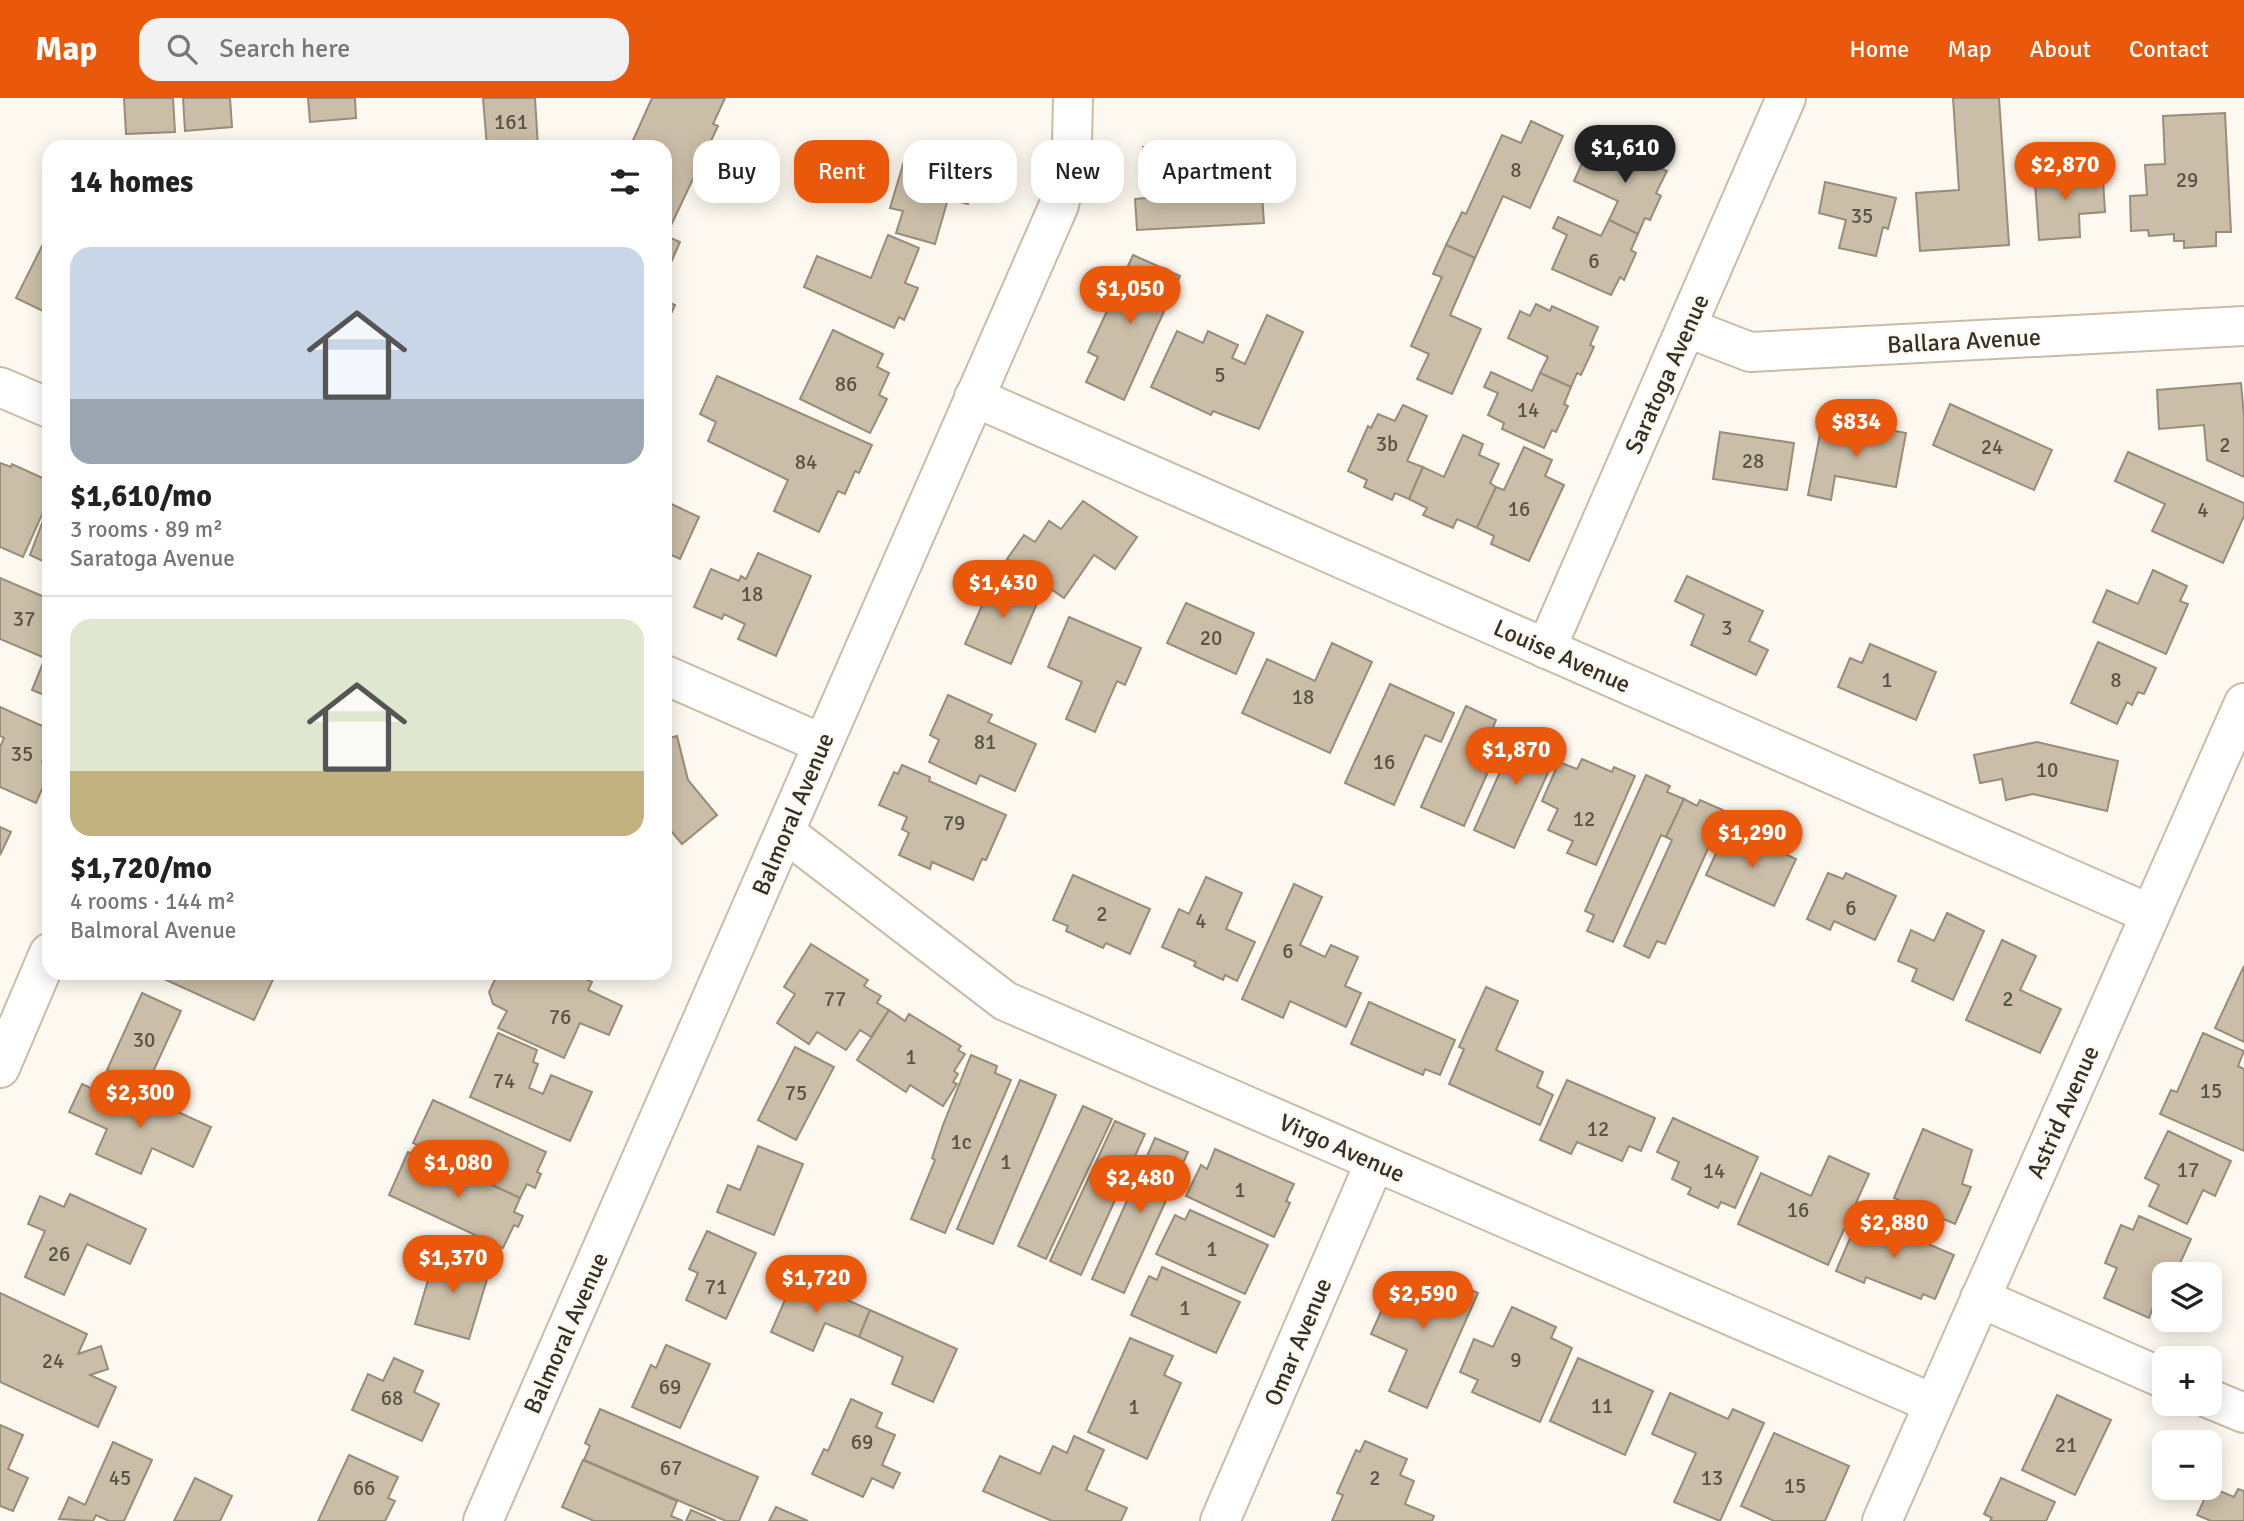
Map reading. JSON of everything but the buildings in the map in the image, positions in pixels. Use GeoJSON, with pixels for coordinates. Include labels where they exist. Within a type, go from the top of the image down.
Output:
{"type":"FeatureCollection","features":[{"type":"Feature","properties":{"kind":"street","name":"Balmoral Avenue"},"geometry":{"type":"LineString","coordinates":[[483,1521],[786,834],[1059,205],[1072,142],[1073,98]]}},
{"type":"Feature","properties":{"kind":"street","name":"Saratoga Avenue"},"geometry":{"type":"LineString","coordinates":[[1546,649],[1786,98]]}},
{"type":"Feature","properties":{"kind":"street","name":"Ballara Avenue"},"geometry":{"type":"LineString","coordinates":[[1688,328],[1750,352],[2244,326]]}},
{"type":"Feature","properties":{"kind":"street"},"geometry":{"type":"LineString","coordinates":[[0,387],[42,405]]}},
{"type":"Feature","properties":{"kind":"street","name":"Louise Avenue"},"geometry":{"type":"LineString","coordinates":[[974,397],[2150,914]]}},
{"type":"Feature","properties":{"kind":"street"},"geometry":{"type":"LineString","coordinates":[[672,678],[823,744]]}},
{"type":"Feature","properties":{"kind":"street","name":"Astrid Avenue"},"geometry":{"type":"LineString","coordinates":[[1882,1521],[2244,703]]}},
{"type":"Feature","properties":{"kind":"street","name":"Virgo Avenue"},"geometry":{"type":"LineString","coordinates":[[786,834],[1005,1001],[1932,1403]]}},
{"type":"Feature","properties":{"kind":"street"},"geometry":{"type":"LineString","coordinates":[[0,1068],[42,969]]}},
{"type":"Feature","properties":{"kind":"street","name":"Omar Avenue"},"geometry":{"type":"LineString","coordinates":[[1220,1521],[1375,1162]]}},
{"type":"Feature","properties":{"kind":"street"},"geometry":{"type":"LineString","coordinates":[[1980,1298],[2152,1373]]}},
{"type":"Feature","properties":{"kind":"street"},"geometry":{"type":"LineString","coordinates":[[2222,1404],[2244,1413]]}}]}
